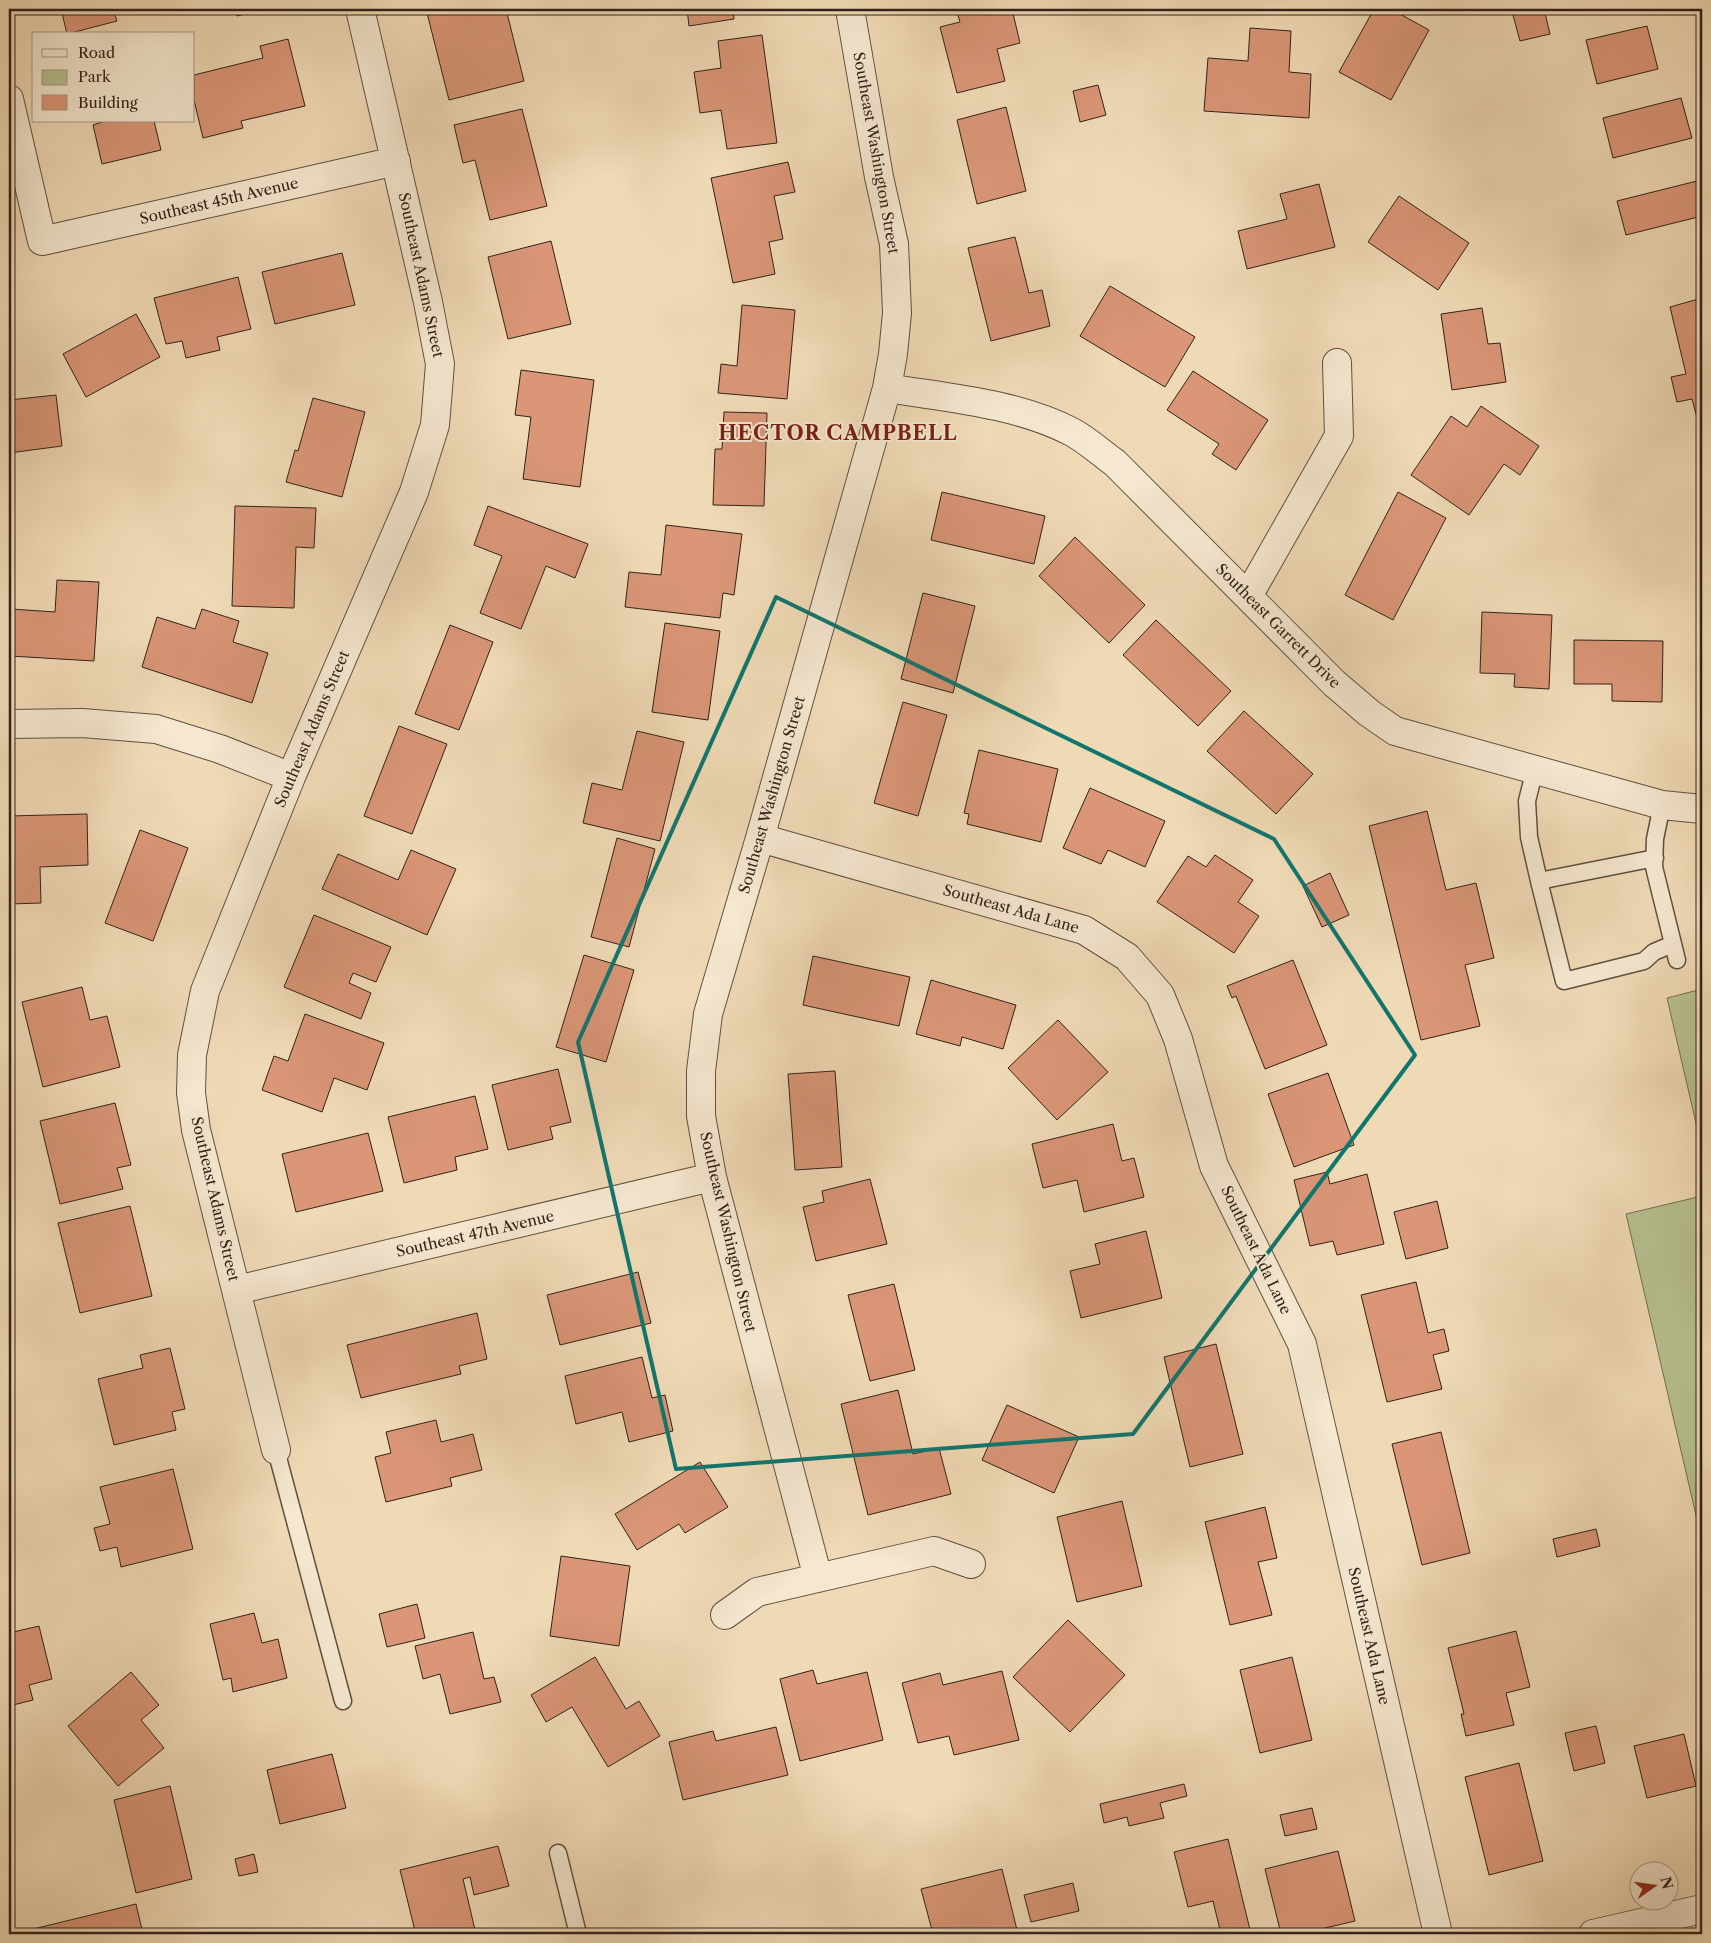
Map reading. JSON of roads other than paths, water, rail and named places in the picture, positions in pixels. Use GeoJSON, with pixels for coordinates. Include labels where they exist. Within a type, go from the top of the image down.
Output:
{"type":"FeatureCollection","features":[{"type":"Feature","properties":{"kind":"street","name":"Southeast Adams Street"},"geometry":{"type":"LineString","coordinates":[[276,1450],[196,1130],[191,1093],[192,1056],[205,991],[291,777],[414,492],[435,425],[440,364],[396,161],[360,9]]}},
{"type":"Feature","properties":{"kind":"street","name":"Southeast Washington Street"},"geometry":{"type":"LineString","coordinates":[[818,1578],[712,1177],[701,1116],[701,1071],[708,1014],[760,838],[887,388],[893,354],[897,313],[894,244],[850,9]]}},
{"type":"Feature","properties":{"kind":"street","name":"Southeast 45th Avenue"},"geometry":{"type":"LineString","coordinates":[[9,99],[42,241],[396,161]]}},
{"type":"Feature","properties":{"kind":"street"},"geometry":{"type":"LineString","coordinates":[[1248,596],[1340,436],[1337,363]]}},
{"type":"Feature","properties":{"kind":"street","name":"Southeast Garrett Drive"},"geometry":{"type":"LineString","coordinates":[[887,388],[1020,412],[1048,420],[1074,433],[1115,463],[1334,682],[1369,713],[1396,731],[1662,805],[1702,809]]}},
{"type":"Feature","properties":{"kind":"street"},"geometry":{"type":"LineString","coordinates":[[9,724],[82,723],[156,729],[220,750],[291,777]]}},
{"type":"Feature","properties":{"kind":"street","name":"Southeast Ada Lane"},"geometry":{"type":"LineString","coordinates":[[760,838],[1084,930],[1127,956],[1160,995],[1178,1039],[1214,1166],[1302,1344],[1438,1934]]}},
{"type":"Feature","properties":{"kind":"street","name":"Southeast 47th Avenue"},"geometry":{"type":"LineString","coordinates":[[237,1290],[712,1177]]}},
{"type":"Feature","properties":{"kind":"street"},"geometry":{"type":"LineString","coordinates":[[725,1614],[756,1592],[934,1551],[971,1564]]}},
{"type":"Feature","properties":{"kind":"street"},"geometry":{"type":"LineString","coordinates":[[1593,1934],[1702,1908]]}},
{"type":"Feature","properties":{"kind":"lane"},"geometry":{"type":"LineString","coordinates":[[1535,769],[1527,800],[1529,837],[1564,981],[1644,961],[1654,952],[1673,944]]}},
{"type":"Feature","properties":{"kind":"lane"},"geometry":{"type":"LineString","coordinates":[[1662,805],[1655,839],[1654,867],[1678,960]]}},
{"type":"Feature","properties":{"kind":"lane"},"geometry":{"type":"LineString","coordinates":[[1540,881],[1654,858]]}},
{"type":"Feature","properties":{"kind":"lane"},"geometry":{"type":"LineString","coordinates":[[276,1450],[343,1701]]}},
{"type":"Feature","properties":{"kind":"lane"},"geometry":{"type":"LineString","coordinates":[[558,1853],[578,1934]]}},
{"type":"Feature","properties":{"kind":"district","name":"HECTOR CAMPBELL"},"geometry":{"type":"Point","coordinates":[838,433]}}]}
